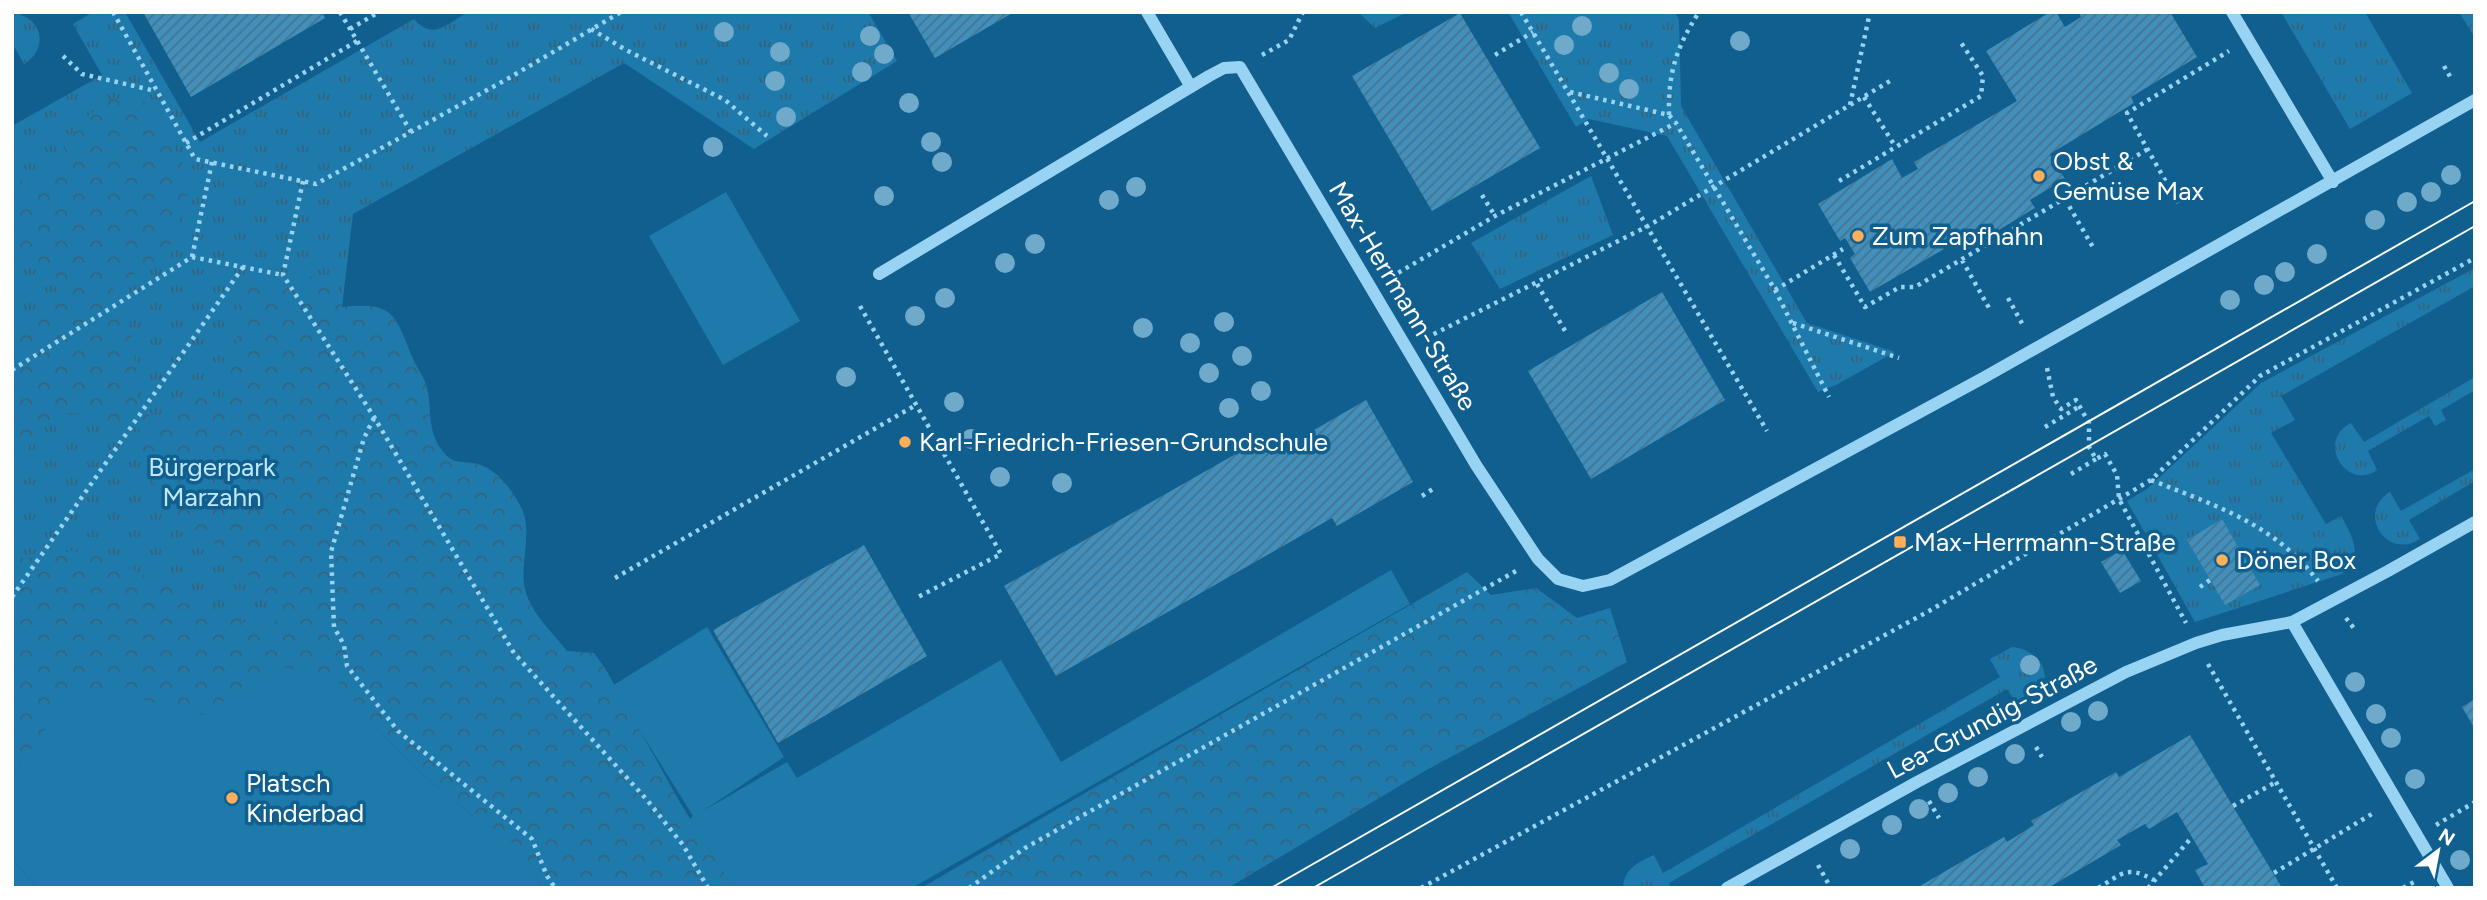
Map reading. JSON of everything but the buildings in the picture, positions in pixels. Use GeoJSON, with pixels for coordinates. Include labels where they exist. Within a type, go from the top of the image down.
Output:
{"type":"FeatureCollection","features":[{"type":"Feature","properties":{"kind":"street"},"geometry":{"type":"LineString","coordinates":[[1147,12],[1191,87]]}},
{"type":"Feature","properties":{"kind":"street"},"geometry":{"type":"LineString","coordinates":[[2232,12],[2333,182]]}},
{"type":"Feature","properties":{"kind":"street","name":"Max-Herrmann-Straße"},"geometry":{"type":"LineString","coordinates":[[879,274],[1224,68],[1240,67],[1476,465],[1538,558],[1558,579],[1583,586],[1610,580],[1983,378],[2475,100]]}},
{"type":"Feature","properties":{"kind":"street","name":"Lea-Grundig-Straße"},"geometry":{"type":"LineString","coordinates":[[1727,888],[2041,715],[2126,672],[2196,642],[2292,622],[2475,522]]}},
{"type":"Feature","properties":{"kind":"street"},"geometry":{"type":"LineString","coordinates":[[2292,622],[2448,888]]}},
{"type":"Feature","properties":{"kind":"path"},"geometry":{"type":"LineString","coordinates":[[113,12],[195,159],[316,184],[621,12]]}},
{"type":"Feature","properties":{"kind":"path"},"geometry":{"type":"LineString","coordinates":[[340,12],[411,132]]}},
{"type":"Feature","properties":{"kind":"path"},"geometry":{"type":"LineString","coordinates":[[350,29],[379,12]]}},
{"type":"Feature","properties":{"kind":"path"},"geometry":{"type":"LineString","coordinates":[[1521,12],[1767,431]]}},
{"type":"Feature","properties":{"kind":"path"},"geometry":{"type":"LineString","coordinates":[[1669,116],[1668,87],[1674,60],[1699,12]]}},
{"type":"Feature","properties":{"kind":"path"},"geometry":{"type":"LineString","coordinates":[[1850,106],[1870,12]]}},
{"type":"Feature","properties":{"kind":"path"},"geometry":{"type":"LineString","coordinates":[[590,29],[725,100],[766,136]]}},
{"type":"Feature","properties":{"kind":"path"},"geometry":{"type":"LineString","coordinates":[[1495,55],[1533,32]]}},
{"type":"Feature","properties":{"kind":"path"},"geometry":{"type":"LineString","coordinates":[[186,143],[357,41]]}},
{"type":"Feature","properties":{"kind":"path"},"geometry":{"type":"LineString","coordinates":[[1839,181],[1981,96],[1983,76],[1960,41]]}},
{"type":"Feature","properties":{"kind":"path"},"geometry":{"type":"LineString","coordinates":[[2178,203],[2127,113],[2230,51]]}},
{"type":"Feature","properties":{"kind":"path"},"geometry":{"type":"LineString","coordinates":[[63,56],[82,74],[157,92]]}},
{"type":"Feature","properties":{"kind":"path"},"geometry":{"type":"LineString","coordinates":[[2444,66],[2452,80]]}},
{"type":"Feature","properties":{"kind":"path"},"geometry":{"type":"LineString","coordinates":[[1406,349],[1464,317],[1536,284],[1648,226],[1891,81]]}},
{"type":"Feature","properties":{"kind":"path"},"geometry":{"type":"LineString","coordinates":[[1570,92],[1669,116],[1676,123],[1775,290],[1829,397]]}},
{"type":"Feature","properties":{"kind":"path"},"geometry":{"type":"LineString","coordinates":[[1864,97],[1896,147]]}},
{"type":"Feature","properties":{"kind":"path"},"geometry":{"type":"LineString","coordinates":[[1372,288],[1495,216],[1676,123]]}},
{"type":"Feature","properties":{"kind":"path"},"geometry":{"type":"LineString","coordinates":[[1834,255],[1865,307],[1900,287],[1915,287],[2148,149]]}},
{"type":"Feature","properties":{"kind":"path"},"geometry":{"type":"LineString","coordinates":[[192,257],[212,162]]}},
{"type":"Feature","properties":{"kind":"path"},"geometry":{"type":"LineString","coordinates":[[303,181],[283,275],[374,417],[514,653],[647,800],[683,845],[708,888]]}},
{"type":"Feature","properties":{"kind":"path"},"geometry":{"type":"LineString","coordinates":[[1482,195],[1495,216]]}},
{"type":"Feature","properties":{"kind":"path"},"geometry":{"type":"LineString","coordinates":[[2064,199],[2094,250]]}},
{"type":"Feature","properties":{"kind":"path"},"geometry":{"type":"LineString","coordinates":[[1775,290],[1843,249]]}},
{"type":"Feature","properties":{"kind":"path"},"geometry":{"type":"LineString","coordinates":[[12,370],[192,257],[283,275]]}},
{"type":"Feature","properties":{"kind":"path"},"geometry":{"type":"LineString","coordinates":[[1421,888],[1929,611],[2151,481],[2260,376],[2475,258]]}},
{"type":"Feature","properties":{"kind":"path"},"geometry":{"type":"LineString","coordinates":[[1962,260],[1989,308]]}},
{"type":"Feature","properties":{"kind":"path"},"geometry":{"type":"LineString","coordinates":[[12,597],[243,267]]}},
{"type":"Feature","properties":{"kind":"path"},"geometry":{"type":"LineString","coordinates":[[1536,284],[1567,334]]}},
{"type":"Feature","properties":{"kind":"path"},"geometry":{"type":"LineString","coordinates":[[2008,298],[2048,371],[2053,397],[2061,410],[2076,400],[2080,406],[2089,423],[2089,447],[2096,459]]}},
{"type":"Feature","properties":{"kind":"path"},"geometry":{"type":"LineString","coordinates":[[860,306],[1001,554],[918,597]]}},
{"type":"Feature","properties":{"kind":"path"},"geometry":{"type":"LineString","coordinates":[[1792,323],[1899,358]]}},
{"type":"Feature","properties":{"kind":"path"},"geometry":{"type":"LineString","coordinates":[[615,578],[916,405]]}},
{"type":"Feature","properties":{"kind":"path"},"geometry":{"type":"LineString","coordinates":[[2045,427],[2080,406]]}},
{"type":"Feature","properties":{"kind":"path"},"geometry":{"type":"LineString","coordinates":[[374,417],[364,438],[331,552],[334,627],[344,645],[347,666],[398,731],[532,839],[547,876],[555,888]]}},
{"type":"Feature","properties":{"kind":"path"},"geometry":{"type":"LineString","coordinates":[[2071,474],[2105,454],[2116,475],[2119,499],[2196,642],[2337,888]]}},
{"type":"Feature","properties":{"kind":"path"},"geometry":{"type":"LineString","coordinates":[[2151,481],[2251,521],[2280,540],[2302,560],[2356,631]]}},
{"type":"Feature","properties":{"kind":"path"},"geometry":{"type":"LineString","coordinates":[[1422,496],[1436,487]]}},
{"type":"Feature","properties":{"kind":"path"},"geometry":{"type":"LineString","coordinates":[[969,888],[1025,848],[1538,558]]}},
{"type":"Feature","properties":{"kind":"path"},"geometry":{"type":"LineString","coordinates":[[2200,587],[2210,580]]}},
{"type":"Feature","properties":{"kind":"path"},"geometry":{"type":"LineString","coordinates":[[2233,806],[2276,782]]}},
{"type":"Feature","properties":{"kind":"path"},"geometry":{"type":"LineString","coordinates":[[2274,873],[2397,799]]}},
{"type":"Feature","properties":{"kind":"path"},"geometry":{"type":"LineString","coordinates":[[2418,835],[2475,802]]}},
{"type":"Feature","properties":{"kind":"path"},"geometry":{"type":"LineString","coordinates":[[2148,888],[2192,837]]}},
{"type":"Feature","properties":{"kind":"path"},"geometry":{"type":"LineString","coordinates":[[2098,888],[2124,873],[2137,871],[2154,880]]}},
{"type":"Feature","properties":{"kind":"green space","name":"Bürgerpark Marzahn"},"geometry":{"type":"Polygon","coordinates":[[[93,12],[125,12],[200,142],[414,19],[421,26],[434,30],[468,12],[868,12],[897,61],[754,149],[624,63],[353,214],[342,307],[524,627],[682,806],[733,888],[542,888],[533,866],[503,833],[478,820],[381,733],[205,715],[70,693],[12,776],[12,126],[102,75],[73,24],[93,12]]]}},
{"type":"Feature","properties":{"kind":"green space"},"geometry":{"type":"Polygon","coordinates":[[[1358,12],[1405,12],[1405,13],[1375,28],[1358,12]]]}},
{"type":"Feature","properties":{"kind":"green space"},"geometry":{"type":"Polygon","coordinates":[[[1508,12],[1675,12],[1679,20],[1681,106],[1807,323],[1895,352],[1818,392],[1667,136],[1589,119],[1576,127],[1508,12]]]}},
{"type":"Feature","properties":{"kind":"green space"},"geometry":{"type":"Polygon","coordinates":[[[2281,12],[2365,12],[2412,93],[2350,129],[2281,12]]]}},
{"type":"Feature","properties":{"kind":"green space"},"geometry":{"type":"Polygon","coordinates":[[[2459,12],[2475,12],[2475,38],[2459,12]]]}},
{"type":"Feature","properties":{"kind":"green space"},"geometry":{"type":"Polygon","coordinates":[[[12,13],[30,20],[39,34],[37,50],[24,64],[15,48],[12,49],[12,13]]]}},
{"type":"Feature","properties":{"kind":"green space"},"geometry":{"type":"Polygon","coordinates":[[[112,98],[143,101],[155,114],[191,176],[189,192],[170,247],[150,264],[112,287],[129,319],[136,367],[136,394],[152,420],[175,408],[194,386],[222,399],[236,355],[239,284],[316,276],[335,289],[342,307],[373,306],[391,314],[402,331],[426,384],[432,427],[441,449],[452,459],[482,465],[496,474],[522,509],[526,529],[525,589],[532,606],[567,651],[594,653],[605,668],[682,806],[733,888],[542,888],[533,866],[503,833],[478,820],[417,770],[381,733],[257,676],[205,715],[106,691],[70,693],[22,763],[12,754],[12,558],[41,558],[72,551],[101,556],[214,605],[255,629],[287,615],[228,554],[168,509],[146,465],[139,427],[111,424],[74,413],[62,415],[51,421],[32,441],[12,490],[12,331],[68,297],[46,263],[21,270],[12,267],[12,174],[32,187],[57,161],[70,136],[89,115],[112,98]]]}},
{"type":"Feature","properties":{"kind":"green space"},"geometry":{"type":"Polygon","coordinates":[[[1591,176],[1613,235],[1500,289],[1471,243],[1591,176]]]}},
{"type":"Feature","properties":{"kind":"green space"},"geometry":{"type":"Polygon","coordinates":[[[726,192],[800,321],[723,365],[649,236],[726,192]]]}},
{"type":"Feature","properties":{"kind":"green space"},"geometry":{"type":"Polygon","coordinates":[[[2475,268],[2475,286],[2281,396],[2295,420],[2271,433],[2326,524],[2341,516],[2354,546],[2355,554],[2349,568],[2342,574],[2195,622],[2127,501],[2147,489],[2261,383],[2475,268]]]}},
{"type":"Feature","properties":{"kind":"green space"},"geometry":{"type":"Polygon","coordinates":[[[2475,377],[2475,390],[2441,410],[2446,420],[2435,426],[2429,416],[2368,451],[2377,470],[2366,475],[2355,474],[2346,470],[2339,462],[2335,452],[2336,441],[2341,431],[2351,423],[2364,442],[2475,377]]]}},
{"type":"Feature","properties":{"kind":"green space"},"geometry":{"type":"Polygon","coordinates":[[[2475,469],[2475,481],[2409,520],[2420,539],[2408,544],[2396,544],[2380,531],[2376,511],[2380,501],[2390,492],[2401,511],[2475,469]]]}},
{"type":"Feature","properties":{"kind":"green space"},"geometry":{"type":"Polygon","coordinates":[[[1391,570],[1410,604],[912,888],[733,888],[690,819],[693,816],[612,686],[707,627],[784,757],[703,811],[787,762],[797,778],[1001,660],[1061,762],[1391,570]]]}},
{"type":"Feature","properties":{"kind":"green space"},"geometry":{"type":"Polygon","coordinates":[[[1467,572],[1491,595],[1536,588],[1577,618],[1610,608],[1627,662],[1423,772],[1228,888],[921,888],[1467,572]]]}},
{"type":"Feature","properties":{"kind":"green space"},"geometry":{"type":"Polygon","coordinates":[[[2012,647],[2029,652],[2041,663],[2044,670],[2042,686],[2030,699],[2018,706],[2007,689],[1669,883],[1671,888],[1623,888],[1629,871],[1643,860],[1654,855],[1663,873],[2000,677],[1990,659],[2012,647]]]}},
{"type":"Feature","properties":{"kind":"green space","name":"Platsch Kinderbad"},"geometry":{"type":"Polygon","coordinates":[[[285,668],[311,671],[338,682],[417,770],[478,820],[503,833],[533,866],[542,888],[37,888],[12,859],[12,776],[70,693],[106,691],[205,715],[257,677],[285,668]]]}},
{"type":"Feature","properties":{"kind":"green space"},"geometry":{"type":"Polygon","coordinates":[[[12,859],[37,888],[12,888],[12,859]]]}},
{"type":"Feature","properties":{"kind":"tram line"},"geometry":{"type":"LineString","coordinates":[[1271,888],[2475,201]]}},
{"type":"Feature","properties":{"kind":"tram line"},"geometry":{"type":"LineString","coordinates":[[1313,888],[2475,226]]}},
{"type":"Feature","properties":{"kind":"place","name":"Obst & Gemüse Max"},"geometry":{"type":"Point","coordinates":[2039,176]}},
{"type":"Feature","properties":{"kind":"place","name":"Zum Zapfhahn"},"geometry":{"type":"Point","coordinates":[1858,236]}},
{"type":"Feature","properties":{"kind":"place","name":"Karl-Friedrich-Friesen-Grundschule"},"geometry":{"type":"Point","coordinates":[905,442]}},
{"type":"Feature","properties":{"kind":"place","name":"Max-Herrmann-Straße"},"geometry":{"type":"Point","coordinates":[1900,542]}},
{"type":"Feature","properties":{"kind":"place","name":"Döner Box"},"geometry":{"type":"Point","coordinates":[2222,560]}},
{"type":"Feature","properties":{"kind":"place","name":"Platsch Kinderbad"},"geometry":{"type":"Point","coordinates":[232,798]}}]}
